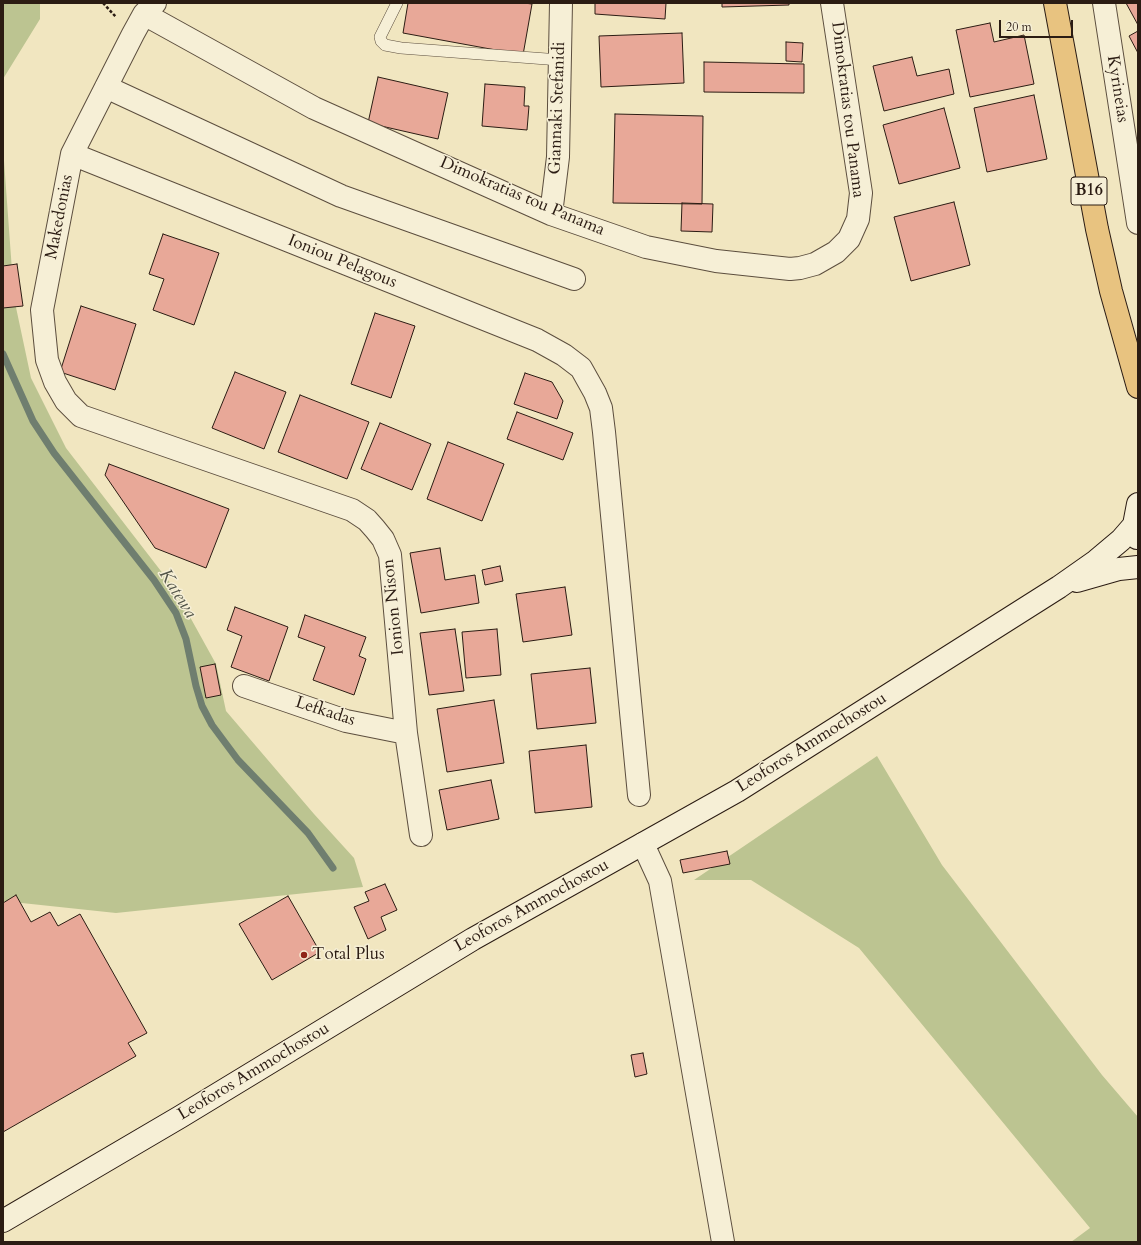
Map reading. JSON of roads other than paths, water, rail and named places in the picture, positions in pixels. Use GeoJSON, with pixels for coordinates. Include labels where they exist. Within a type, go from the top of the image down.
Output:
{"type":"FeatureCollection","features":[{"type":"Feature","properties":{"kind":"main road","name":"B16"},"geometry":{"type":"LineString","coordinates":[[1055,3],[1096,229],[1137,381]]}},
{"type":"Feature","properties":{"kind":"street","name":"Giannaki Stefanidi"},"geometry":{"type":"LineString","coordinates":[[551,214],[558,157],[561,3]]}},
{"type":"Feature","properties":{"kind":"street","name":"Dimokratias tou Panama"},"geometry":{"type":"LineString","coordinates":[[150,8],[314,108],[551,214],[646,247],[716,260],[790,269],[815,264],[836,252],[849,239],[858,219],[860,193],[832,3]]}},
{"type":"Feature","properties":{"kind":"street","name":"Kyrineias"},"geometry":{"type":"LineString","coordinates":[[1104,3],[1138,223]]}},
{"type":"Feature","properties":{"kind":"street","name":"Makedonias"},"geometry":{"type":"LineString","coordinates":[[105,425],[81,416],[66,401],[55,382],[47,360],[42,310],[72,154],[106,87],[150,8]]}},
{"type":"Feature","properties":{"kind":"street"},"geometry":{"type":"LineString","coordinates":[[106,87],[340,196],[574,279]]}},
{"type":"Feature","properties":{"kind":"street","name":"Ioniou Pelagous"},"geometry":{"type":"LineString","coordinates":[[72,154],[537,340],[564,355],[581,368],[595,393],[601,408],[639,795]]}},
{"type":"Feature","properties":{"kind":"street","name":"Ionion Nison"},"geometry":{"type":"LineString","coordinates":[[105,425],[352,510],[367,520],[383,539],[390,555],[406,733],[421,835]]}},
{"type":"Feature","properties":{"kind":"street"},"geometry":{"type":"LineString","coordinates":[[1136,532],[1138,504]]}},
{"type":"Feature","properties":{"kind":"street","name":"Leoforos Ammochostou"},"geometry":{"type":"LineString","coordinates":[[3,1222],[187,1113],[473,939],[737,791],[1059,587],[1096,561],[1121,540],[1136,532]]}},
{"type":"Feature","properties":{"kind":"street","name":"Leoforos Ammochostou"},"geometry":{"type":"LineString","coordinates":[[1059,587],[1119,569],[1138,567]]}},
{"type":"Feature","properties":{"kind":"street","name":"Lefkadas"},"geometry":{"type":"LineString","coordinates":[[244,686],[346,721],[406,733]]}},
{"type":"Feature","properties":{"kind":"street"},"geometry":{"type":"LineString","coordinates":[[643,844],[660,881],[723,1242]]}},
{"type":"Feature","properties":{"kind":"lane"},"geometry":{"type":"LineString","coordinates":[[397,3],[380,37],[381,41],[385,45],[401,48],[560,60]]}},
{"type":"Feature","properties":{"kind":"waterway","name":"Katewa"},"geometry":{"type":"LineString","coordinates":[[3,354],[33,421],[54,453],[154,580],[176,613],[186,639],[202,706],[212,725],[238,760],[308,833],[333,868]]}},
{"type":"Feature","properties":{"kind":"place","name":"Total Plus"},"geometry":{"type":"Point","coordinates":[304,955]}}]}
